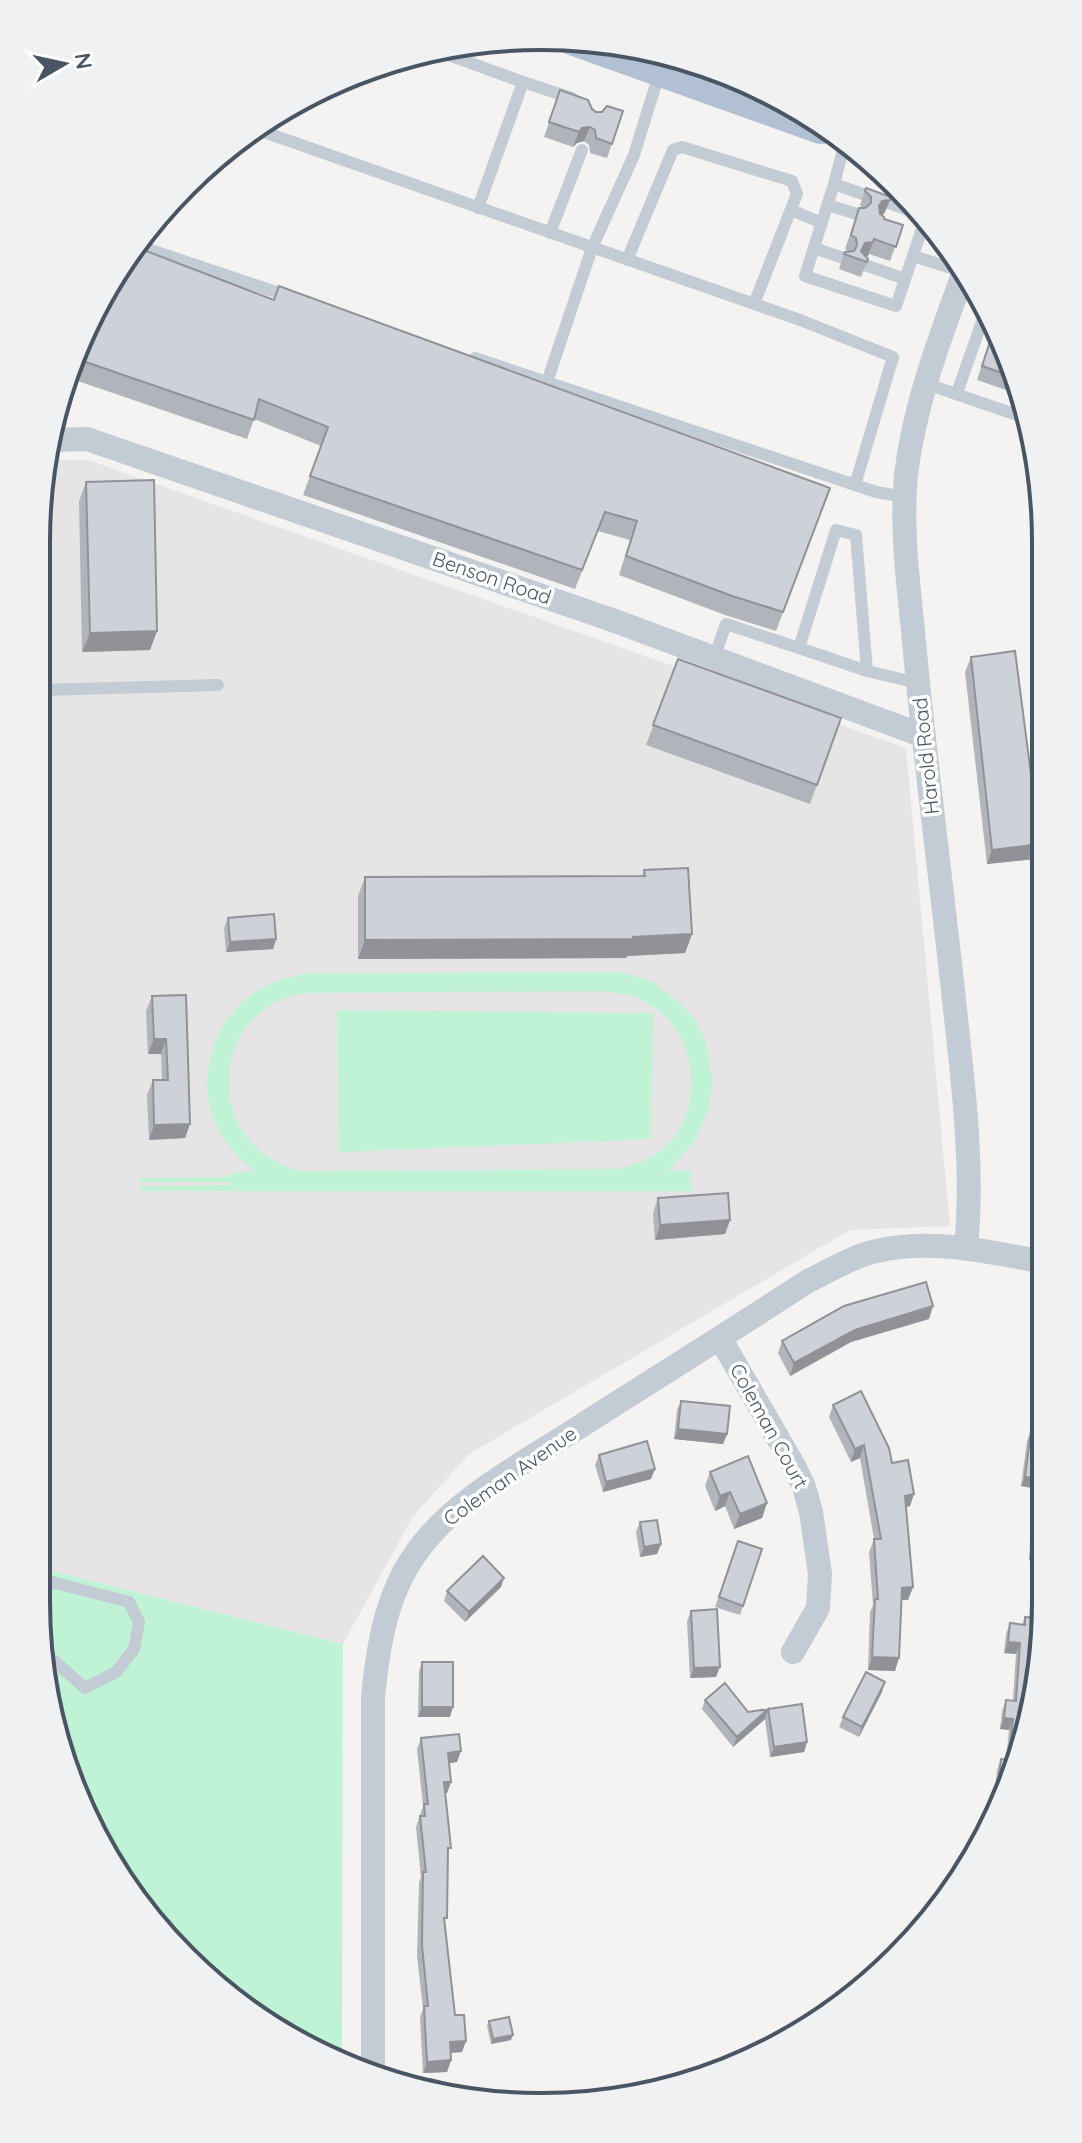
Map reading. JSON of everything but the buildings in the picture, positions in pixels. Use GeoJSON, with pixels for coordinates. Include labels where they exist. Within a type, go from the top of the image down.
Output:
{"type":"FeatureCollection","features":[{"type":"Feature","properties":{"kind":"main road"},"geometry":{"type":"LineString","coordinates":[[678,70],[704,78]]}},
{"type":"Feature","properties":{"kind":"street","name":"Harold Road"},"geometry":{"type":"LineString","coordinates":[[959,285],[934,356],[912,438],[906,476],[905,534],[918,683],[968,1132],[970,1194],[966,1248]]}},
{"type":"Feature","properties":{"kind":"street","name":"Benson Road"},"geometry":{"type":"LineString","coordinates":[[60,440],[87,439],[600,616],[924,736]]}},
{"type":"Feature","properties":{"kind":"street","name":"Coleman Avenue"},"geometry":{"type":"LineString","coordinates":[[373,2063],[373,1697],[385,1620],[395,1590],[417,1552],[436,1529],[463,1505],[531,1458],[808,1281],[858,1256],[898,1248],[966,1248],[1032,1260]]}},
{"type":"Feature","properties":{"kind":"street","name":"Coleman Court"},"geometry":{"type":"LineString","coordinates":[[720,1338],[794,1466],[811,1512],[820,1574],[818,1608],[793,1652]]}},
{"type":"Feature","properties":{"kind":"lane"},"geometry":{"type":"LineString","coordinates":[[455,57],[582,102]]}},
{"type":"Feature","properties":{"kind":"lane"},"geometry":{"type":"LineString","coordinates":[[547,382],[592,248],[634,155],[662,65]]}},
{"type":"Feature","properties":{"kind":"lane"},"geometry":{"type":"LineString","coordinates":[[478,208],[523,82]]}},
{"type":"Feature","properties":{"kind":"lane"},"geometry":{"type":"LineString","coordinates":[[268,133],[754,304],[893,357],[855,485]]}},
{"type":"Feature","properties":{"kind":"lane"},"geometry":{"type":"LineString","coordinates":[[627,260],[673,150],[682,147],[792,181],[797,194],[754,304]]}},
{"type":"Feature","properties":{"kind":"lane"},"geometry":{"type":"LineString","coordinates":[[550,233],[582,150]]}},
{"type":"Feature","properties":{"kind":"lane"},"geometry":{"type":"LineString","coordinates":[[842,153],[805,276],[896,306],[913,256],[913,234],[918,227]]}},
{"type":"Feature","properties":{"kind":"lane"},"geometry":{"type":"LineString","coordinates":[[834,184],[902,208]]}},
{"type":"Feature","properties":{"kind":"lane"},"geometry":{"type":"LineString","coordinates":[[828,205],[857,214]]}},
{"type":"Feature","properties":{"kind":"lane"},"geometry":{"type":"LineString","coordinates":[[791,210],[822,223]]}},
{"type":"Feature","properties":{"kind":"lane"},"geometry":{"type":"LineString","coordinates":[[814,248],[843,258]]}},
{"type":"Feature","properties":{"kind":"lane"},"geometry":{"type":"LineString","coordinates":[[146,249],[299,300]]}},
{"type":"Feature","properties":{"kind":"lane"},"geometry":{"type":"LineString","coordinates":[[913,256],[948,267]]}},
{"type":"Feature","properties":{"kind":"lane"},"geometry":{"type":"LineString","coordinates":[[865,265],[905,279]]}},
{"type":"Feature","properties":{"kind":"lane"},"geometry":{"type":"LineString","coordinates":[[957,393],[981,324]]}},
{"type":"Feature","properties":{"kind":"lane"},"geometry":{"type":"LineString","coordinates":[[456,352],[876,492],[905,497]]}},
{"type":"Feature","properties":{"kind":"lane"},"geometry":{"type":"LineString","coordinates":[[927,384],[1015,412]]}},
{"type":"Feature","properties":{"kind":"lane"},"geometry":{"type":"LineString","coordinates":[[799,648],[836,530],[856,535],[867,671]]}},
{"type":"Feature","properties":{"kind":"lane"},"geometry":{"type":"LineString","coordinates":[[714,658],[726,624],[867,671],[918,683]]}},
{"type":"Feature","properties":{"kind":"lane"},"geometry":{"type":"LineString","coordinates":[[50,690],[218,685]]}},
{"type":"Feature","properties":{"kind":"lane"},"geometry":{"type":"LineString","coordinates":[[50,1582],[129,1602],[139,1622],[134,1649],[116,1672],[85,1688],[53,1660]]}},
{"type":"Feature","properties":{"kind":"shaded area"},"geometry":{"type":"Polygon","coordinates":[[[57,460],[88,460],[906,748],[950,1226],[850,1230],[469,1454],[413,1516],[343,1644],[50,1571],[50,541],[57,460]]]}},
{"type":"Feature","properties":{"kind":"green space"},"geometry":{"type":"Polygon","coordinates":[[[621,972],[653,982],[681,1004],[696,1021],[705,1039],[713,1081],[709,1108],[694,1142],[668,1170],[690,1170],[692,1191],[140,1191],[140,1187],[230,1185],[229,1182],[140,1182],[140,1178],[230,1177],[230,1173],[254,1171],[232,1149],[215,1123],[207,1089],[212,1053],[227,1020],[251,995],[279,981],[309,973],[621,972]],[[600,991],[296,995],[266,1008],[245,1029],[233,1055],[229,1083],[234,1111],[247,1137],[270,1158],[301,1171],[618,1169],[635,1164],[663,1149],[678,1131],[687,1111],[691,1089],[690,1066],[684,1045],[673,1026],[657,1010],[632,996],[600,991]]]}},
{"type":"Feature","properties":{"kind":"green space"},"geometry":{"type":"Polygon","coordinates":[[[337,1010],[653,1013],[651,1139],[339,1152],[337,1010]]]}},
{"type":"Feature","properties":{"kind":"green space"},"geometry":{"type":"Polygon","coordinates":[[[50,1571],[343,1644],[342,2051],[268,2010],[217,1971],[151,1901],[116,1848],[87,1790],[59,1698],[51,1634],[50,1571]]]}}]}
